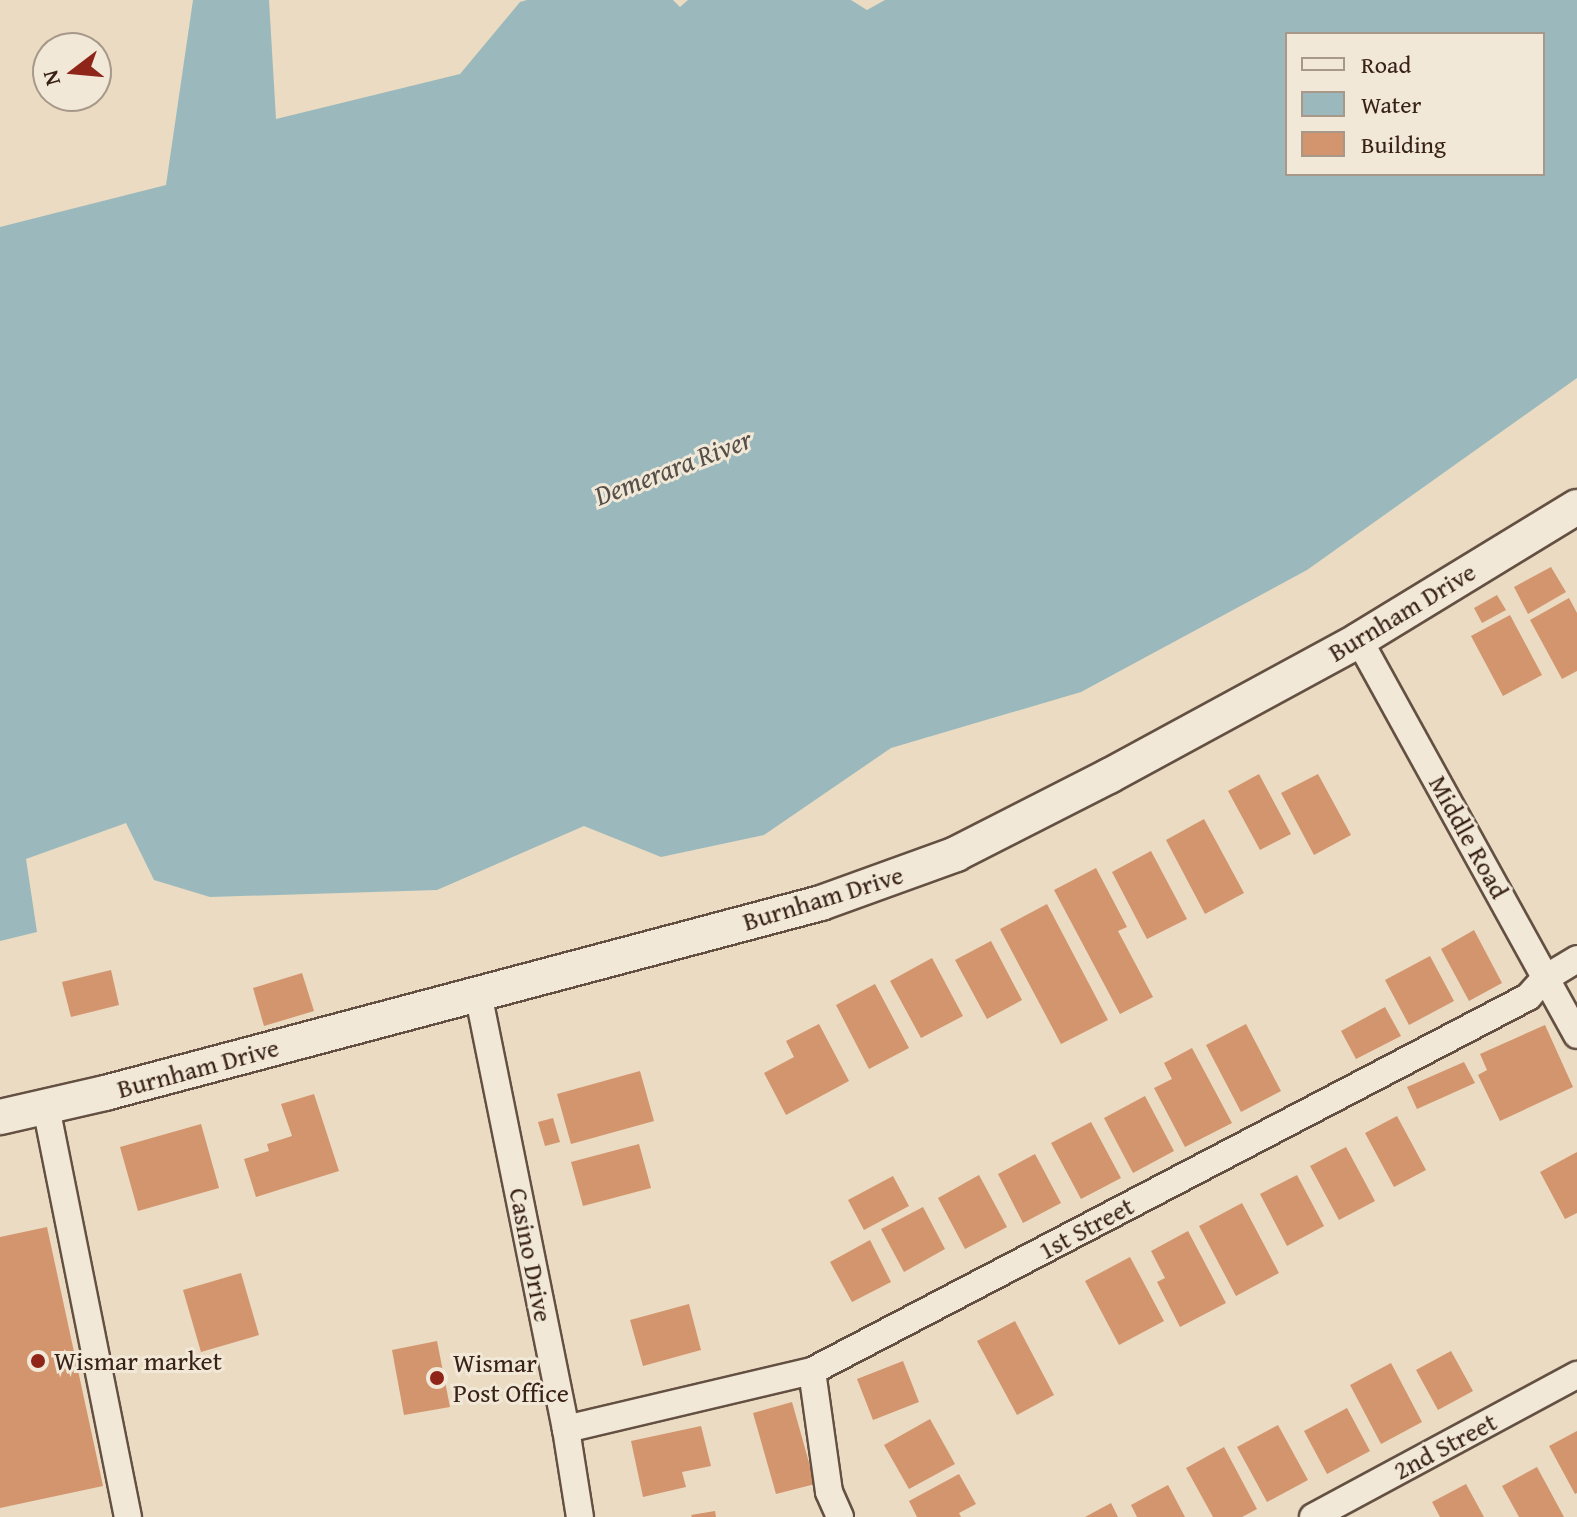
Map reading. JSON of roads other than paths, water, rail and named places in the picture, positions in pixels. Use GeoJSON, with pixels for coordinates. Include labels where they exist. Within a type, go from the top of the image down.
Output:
{"type":"FeatureCollection","features":[{"type":"Feature","properties":{"kind":"street","name":"Burnham Drive"},"geometry":{"type":"LineString","coordinates":[[0,1117],[821,903],[956,854],[1109,776],[1359,640],[1577,507]]}},
{"type":"Feature","properties":{"kind":"street","name":"Middle Road"},"geometry":{"type":"LineString","coordinates":[[1359,640],[1577,1035]]}},
{"type":"Feature","properties":{"kind":"street","name":"1st Street"},"geometry":{"type":"LineString","coordinates":[[566,1429],[812,1371],[1528,997],[1544,979],[1577,959]]}},
{"type":"Feature","properties":{"kind":"street","name":"Casino Drive"},"geometry":{"type":"LineString","coordinates":[[478,993],[566,1429],[580,1517]]}},
{"type":"Feature","properties":{"kind":"street"},"geometry":{"type":"LineString","coordinates":[[46,1107],[128,1517]]}},
{"type":"Feature","properties":{"kind":"street"},"geometry":{"type":"LineString","coordinates":[[812,1371],[829,1492],[840,1517]]}},
{"type":"Feature","properties":{"kind":"street","name":"2nd Street"},"geometry":{"type":"LineString","coordinates":[[1313,1517],[1577,1375]]}},
{"type":"Feature","properties":{"kind":"water","name":"Demerara River"},"geometry":{"type":"Polygon","coordinates":[[[193,0],[269,0],[276,119],[460,74],[520,2],[527,0],[673,0],[680,7],[688,0],[851,0],[867,10],[885,0],[1577,0],[1577,378],[1307,570],[1081,692],[891,748],[764,835],[661,857],[584,826],[437,890],[210,897],[154,880],[126,823],[26,859],[37,932],[0,941],[0,227],[166,185],[193,0]]]}},
{"type":"Feature","properties":{"kind":"place","name":"Wismar market"},"geometry":{"type":"Point","coordinates":[38,1361]}},
{"type":"Feature","properties":{"kind":"place","name":"Wismar Post Office"},"geometry":{"type":"Point","coordinates":[437,1378]}}]}
